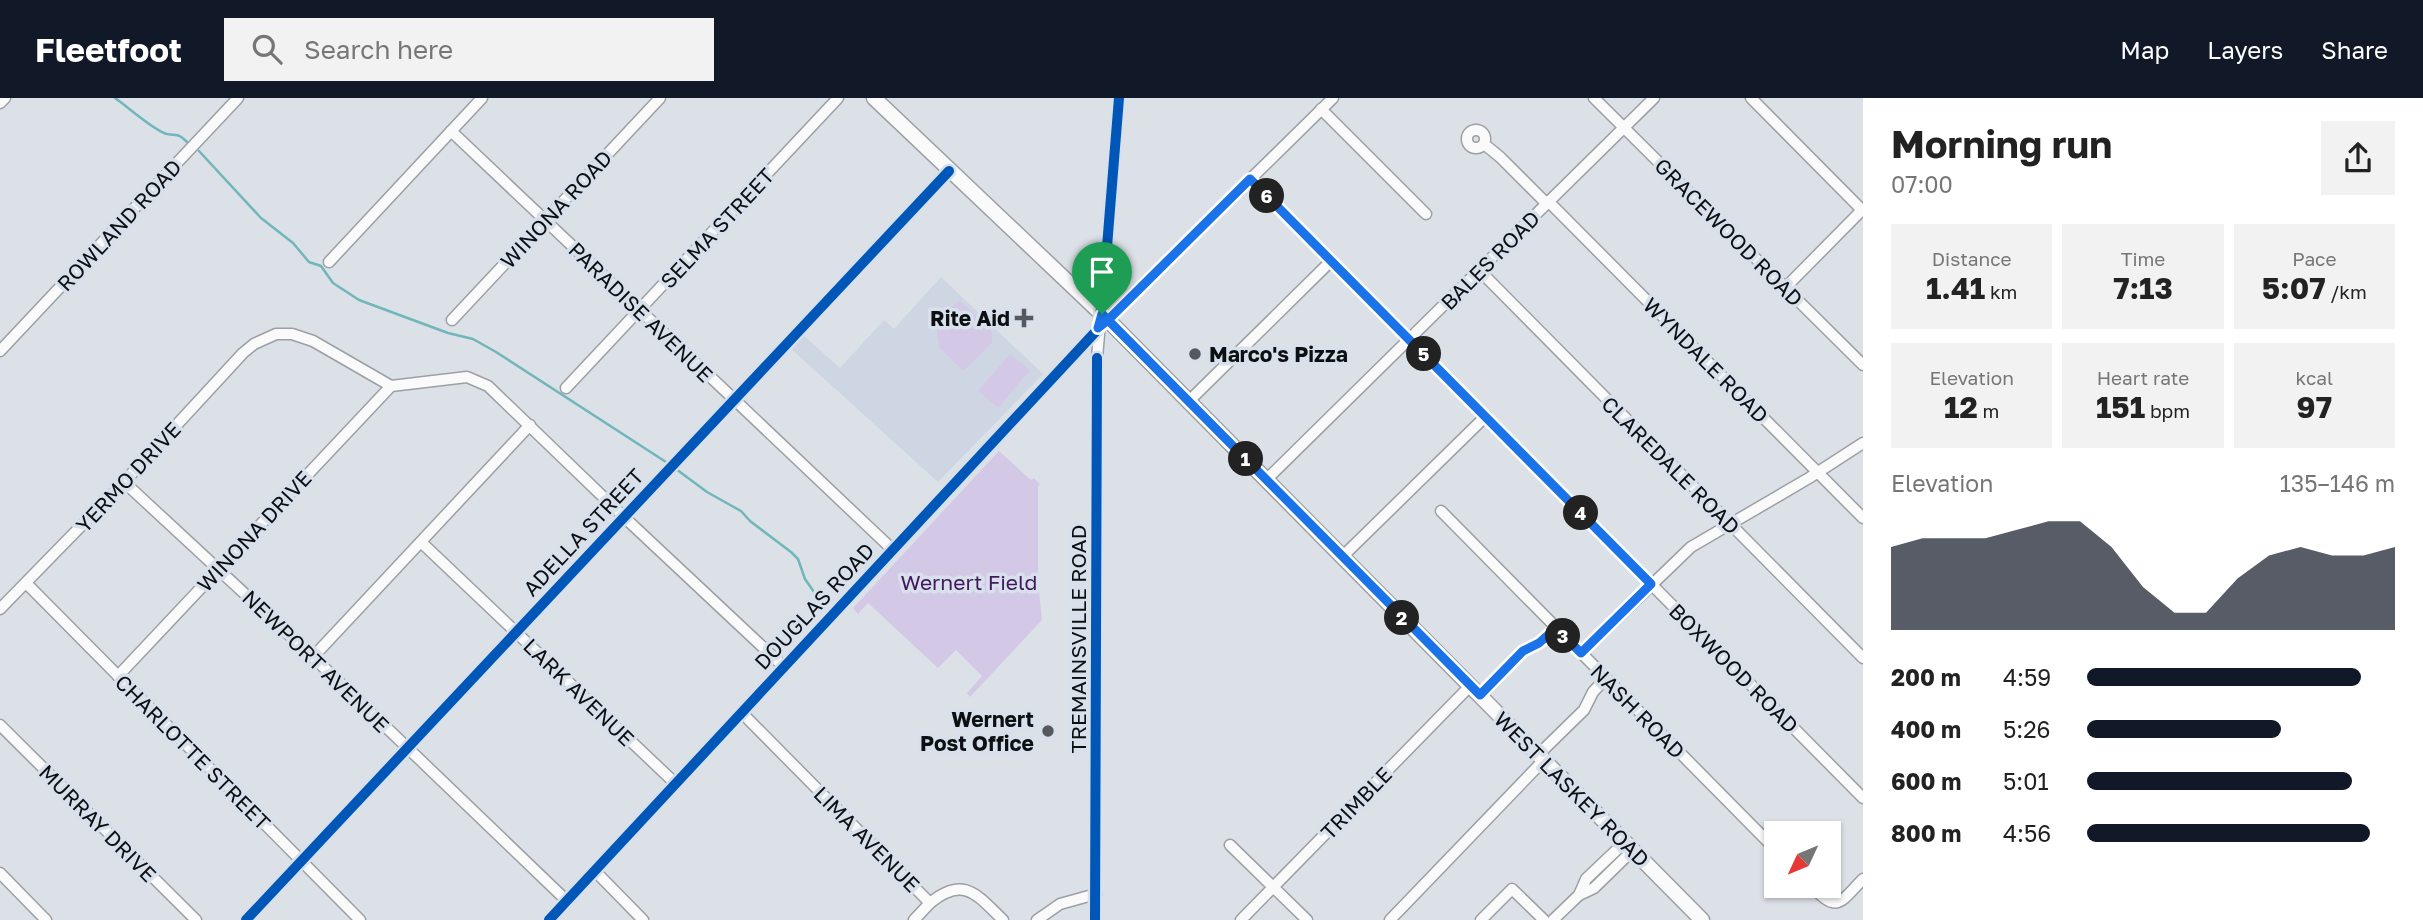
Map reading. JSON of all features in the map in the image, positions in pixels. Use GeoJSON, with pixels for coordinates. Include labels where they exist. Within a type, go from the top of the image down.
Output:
{"type":"FeatureCollection","features":[{"type":"Feature","properties":{"kind":"main road","name":"WEST LASKEY ROAD"},"geometry":{"type":"LineString","coordinates":[[874,98],[1189,401],[1702,920]]}},
{"type":"Feature","properties":{"kind":"street"},"geometry":{"type":"LineString","coordinates":[[0,103],[5,98]]}},
{"type":"Feature","properties":{"kind":"street","name":"ROWLAND ROAD"},"geometry":{"type":"LineString","coordinates":[[0,351],[239,98]]}},
{"type":"Feature","properties":{"kind":"street"},"geometry":{"type":"LineString","coordinates":[[329,262],[482,98]]}},
{"type":"Feature","properties":{"kind":"street","name":"WINONA ROAD"},"geometry":{"type":"LineString","coordinates":[[452,320],[660,98]]}},
{"type":"Feature","properties":{"kind":"street","name":"SELMA STREET"},"geometry":{"type":"LineString","coordinates":[[566,388],[838,98]]}},
{"type":"Feature","properties":{"kind":"street","name":"TREMAINSVILLE ROAD"},"geometry":{"type":"LineString","coordinates":[[1095,920],[1103,321],[1119,98]]}},
{"type":"Feature","properties":{"kind":"street","name":"DOUGLAS ROAD"},"geometry":{"type":"LineString","coordinates":[[549,920],[1103,321],[1333,98]]}},
{"type":"Feature","properties":{"kind":"street","name":"GRACEWOOD ROAD"},"geometry":{"type":"LineString","coordinates":[[1594,98],[1863,365]]}},
{"type":"Feature","properties":{"kind":"street","name":"BALES ROAD"},"geometry":{"type":"LineString","coordinates":[[1266,480],[1654,98]]}},
{"type":"Feature","properties":{"kind":"street"},"geometry":{"type":"LineString","coordinates":[[1751,98],[1863,210],[1785,288]]}},
{"type":"Feature","properties":{"kind":"street"},"geometry":{"type":"LineString","coordinates":[[1321,110],[1426,214]]}},
{"type":"Feature","properties":{"kind":"street","name":"PARADISE AVENUE"},"geometry":{"type":"LineString","coordinates":[[451,131],[893,550]]}},
{"type":"Feature","properties":{"kind":"street","name":"WYNDALE ROAD"},"geometry":{"type":"LineString","coordinates":[[1484,144],[1547,202],[1863,518]]}},
{"type":"Feature","properties":{"kind":"street","name":"ADELLA STREET"},"geometry":{"type":"LineString","coordinates":[[246,920],[950,171]]}},
{"type":"Feature","properties":{"kind":"street","name":"BOXWOOD ROAD"},"geometry":{"type":"LineString","coordinates":[[1250,179],[1863,798]]}},
{"type":"Feature","properties":{"kind":"street"},"geometry":{"type":"LineString","coordinates":[[1189,401],[1331,261]]}},
{"type":"Feature","properties":{"kind":"street","name":"CLAREDALE ROAD"},"geometry":{"type":"LineString","coordinates":[[1480,271],[1863,658]]}},
{"type":"Feature","properties":{"kind":"street","name":"YERMO DRIVE"},"geometry":{"type":"LineString","coordinates":[[0,609],[254,344],[275,334],[292,334],[313,341],[391,386]]}},
{"type":"Feature","properties":{"kind":"street"},"geometry":{"type":"LineString","coordinates":[[391,386],[452,377],[475,379],[488,386],[784,667]]}},
{"type":"Feature","properties":{"kind":"street","name":"WINONA DRIVE"},"geometry":{"type":"LineString","coordinates":[[118,676],[391,386]]}},
{"type":"Feature","properties":{"kind":"street"},"geometry":{"type":"LineString","coordinates":[[1342,557],[1486,416]]}},
{"type":"Feature","properties":{"kind":"street"},"geometry":{"type":"LineString","coordinates":[[313,657],[530,425]]}},
{"type":"Feature","properties":{"kind":"street"},"geometry":{"type":"LineString","coordinates":[[1581,653],[1691,547],[1863,443]]}},
{"type":"Feature","properties":{"kind":"street","name":"NEWPORT AVENUE"},"geometry":{"type":"LineString","coordinates":[[124,482],[313,657],[566,901]]}},
{"type":"Feature","properties":{"kind":"street","name":"NASH ROAD"},"geometry":{"type":"LineString","coordinates":[[1441,511],[1764,838]]}},
{"type":"Feature","properties":{"kind":"street","name":"LARK AVENUE"},"geometry":{"type":"LineString","coordinates":[[422,543],[676,784]]}},
{"type":"Feature","properties":{"kind":"street","name":"CHARLOTTE STREET"},"geometry":{"type":"LineString","coordinates":[[26,583],[360,920]]}},
{"type":"Feature","properties":{"kind":"street","name":"TRIMBLE"},"geometry":{"type":"LineString","coordinates":[[1241,920],[1475,691],[1523,651],[1539,643],[1556,628]]}},
{"type":"Feature","properties":{"kind":"street"},"geometry":{"type":"LineString","coordinates":[[1390,920],[1584,710],[1593,692],[1606,678]]}},
{"type":"Feature","properties":{"kind":"street","name":"LIMA AVENUE"},"geometry":{"type":"LineString","coordinates":[[742,713],[930,903],[942,893],[956,888],[967,889],[1003,920]]}},
{"type":"Feature","properties":{"kind":"street","name":"MURRAY DRIVE"},"geometry":{"type":"LineString","coordinates":[[0,725],[195,920]]}},
{"type":"Feature","properties":{"kind":"street"},"geometry":{"type":"LineString","coordinates":[[1230,845],[1307,920]]}},
{"type":"Feature","properties":{"kind":"street"},"geometry":{"type":"LineString","coordinates":[[1553,920],[1579,895],[1586,879],[1629,846]]}},
{"type":"Feature","properties":{"kind":"street"},"geometry":{"type":"LineString","coordinates":[[595,871],[643,920]]}},
{"type":"Feature","properties":{"kind":"street"},"geometry":{"type":"LineString","coordinates":[[0,873],[46,920]]}},
{"type":"Feature","properties":{"kind":"street"},"geometry":{"type":"LineString","coordinates":[[1824,898],[1835,904],[1843,900],[1863,879]]}},
{"type":"Feature","properties":{"kind":"street"},"geometry":{"type":"LineString","coordinates":[[1481,920],[1512,889],[1544,920]]}},
{"type":"Feature","properties":{"kind":"street"},"geometry":{"type":"LineString","coordinates":[[1037,920],[1060,904],[1096,894]]}},
{"type":"Feature","properties":{"kind":"street"},"geometry":{"type":"LineString","coordinates":[[914,920],[930,903]]}},
{"type":"Feature","properties":{"kind":"shaded area"},"geometry":{"type":"Polygon","coordinates":[[[941,277],[1043,374],[938,482],[789,347],[802,334],[840,368],[884,320],[894,329],[941,277]]]}},
{"type":"Feature","properties":{"kind":"green space"},"geometry":{"type":"Polygon","coordinates":[[[959,300],[992,332],[992,343],[963,371],[939,347],[936,324],[959,300]]]}},
{"type":"Feature","properties":{"kind":"green space"},"geometry":{"type":"Polygon","coordinates":[[[1010,354],[1030,370],[998,408],[978,391],[1010,354]]]}},
{"type":"Feature","properties":{"kind":"green space","name":"Wernert Field"},"geometry":{"type":"Polygon","coordinates":[[[999,451],[1031,480],[1034,478],[1040,484],[1038,581],[1042,620],[970,697],[967,693],[982,676],[956,650],[938,668],[868,603],[858,614],[853,608],[999,451]]]}},
{"type":"Feature","properties":{"kind":"waterway"},"geometry":{"type":"LineString","coordinates":[[115,98],[155,128],[180,136],[187,142]]}},
{"type":"Feature","properties":{"kind":"waterway"},"geometry":{"type":"LineString","coordinates":[[199,151],[261,218],[293,243],[309,262],[321,266],[333,283],[359,300],[448,333],[473,339],[666,462]]}},
{"type":"Feature","properties":{"kind":"waterway"},"geometry":{"type":"LineString","coordinates":[[676,469],[707,492],[741,511],[791,552],[798,559],[805,579],[823,605]]}},
{"type":"Feature","properties":{"kind":"cycle path"},"geometry":{"type":"LineString","coordinates":[[549,920],[1099,328],[1119,98]]}},
{"type":"Feature","properties":{"kind":"cycle path"},"geometry":{"type":"LineString","coordinates":[[246,920],[949,171]]}},
{"type":"Feature","properties":{"kind":"cycle path"},"geometry":{"type":"LineString","coordinates":[[1095,920],[1097,358]]}},
{"type":"Feature","properties":{"kind":"place","name":"Rite Aid"},"geometry":{"type":"Point","coordinates":[1024,318]}},
{"type":"Feature","properties":{"kind":"place","name":"Marco's Pizza"},"geometry":{"type":"Point","coordinates":[1195,354]}},
{"type":"Feature","properties":{"kind":"place","name":"Wernert Post Office"},"geometry":{"type":"Point","coordinates":[1048,731]}},
{"type":"Feature","properties":{"kind":"route"},"geometry":{"type":"LineString","coordinates":[[1102,314],[1098,328],[1108,320],[1480,695],[1523,651],[1539,643],[1556,628],[1581,653],[1651,584],[1250,179],[1108,320],[1102,314]]}}]}
